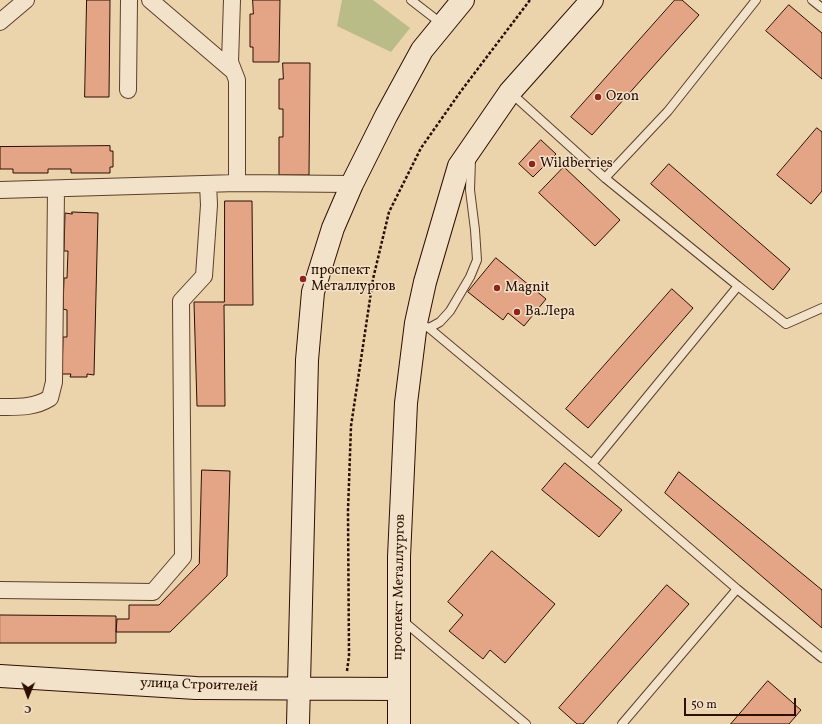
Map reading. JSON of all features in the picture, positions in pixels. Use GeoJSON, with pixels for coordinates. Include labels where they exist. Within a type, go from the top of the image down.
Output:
{"type":"FeatureCollection","features":[{"type":"Feature","properties":{"kind":"street"},"geometry":{"type":"LineString","coordinates":[[0,22],[26,0]]}},
{"type":"Feature","properties":{"kind":"street"},"geometry":{"type":"LineString","coordinates":[[128,90],[129,0]]}},
{"type":"Feature","properties":{"kind":"street"},"geometry":{"type":"LineString","coordinates":[[150,0],[234,70]]}},
{"type":"Feature","properties":{"kind":"street"},"geometry":{"type":"LineString","coordinates":[[232,0],[230,62],[237,80],[237,183]]}},
{"type":"Feature","properties":{"kind":"street"},"geometry":{"type":"LineString","coordinates":[[298,724],[307,360],[313,292],[333,228],[352,184],[422,50],[463,0]]}},
{"type":"Feature","properties":{"kind":"street","name":"проспект Металлургов"},"geometry":{"type":"LineString","coordinates":[[399,724],[399,557],[406,403],[422,325],[425,282],[459,166],[510,92],[592,0]]}},
{"type":"Feature","properties":{"kind":"street"},"geometry":{"type":"LineString","coordinates":[[0,190],[237,183],[352,184]]}},
{"type":"Feature","properties":{"kind":"street"},"geometry":{"type":"LineString","coordinates":[[0,590],[153,592],[182,557],[181,301],[204,276],[209,204],[208,184]]}},
{"type":"Feature","properties":{"kind":"street"},"geometry":{"type":"LineString","coordinates":[[0,407],[32,406],[42,403],[50,398],[54,382],[56,189]]}},
{"type":"Feature","properties":{"kind":"street","name":"улица Строителей"},"geometry":{"type":"LineString","coordinates":[[0,676],[196,688],[345,687],[399,689]]}},
{"type":"Feature","properties":{"kind":"lane"},"geometry":{"type":"LineString","coordinates":[[411,0],[442,24]]}},
{"type":"Feature","properties":{"kind":"lane"},"geometry":{"type":"LineString","coordinates":[[605,178],[668,112],[756,0]]}},
{"type":"Feature","properties":{"kind":"lane"},"geometry":{"type":"LineString","coordinates":[[812,0],[822,8]]}},
{"type":"Feature","properties":{"kind":"lane"},"geometry":{"type":"LineString","coordinates":[[510,92],[605,178],[786,324],[822,308]]}},
{"type":"Feature","properties":{"kind":"lane"},"geometry":{"type":"LineString","coordinates":[[422,325],[440,322],[450,311],[470,277],[477,260],[476,230],[470,190],[471,148]]}},
{"type":"Feature","properties":{"kind":"lane"},"geometry":{"type":"LineString","coordinates":[[592,464],[738,286]]}},
{"type":"Feature","properties":{"kind":"lane"},"geometry":{"type":"LineString","coordinates":[[422,325],[592,464],[737,589],[822,658]]}},
{"type":"Feature","properties":{"kind":"lane"},"geometry":{"type":"LineString","coordinates":[[622,724],[737,589]]}},
{"type":"Feature","properties":{"kind":"lane"},"geometry":{"type":"LineString","coordinates":[[398,617],[526,724]]}},
{"type":"Feature","properties":{"kind":"path"},"geometry":{"type":"LineString","coordinates":[[345,687],[349,656],[348,511],[351,426],[373,279],[390,212],[421,148],[461,91],[530,0]]}},
{"type":"Feature","properties":{"kind":"green space"},"geometry":{"type":"Polygon","coordinates":[[[342,0],[373,0],[410,28],[391,52],[337,26],[342,0]]]}},
{"type":"Feature","properties":{"kind":"building"},"geometry":{"type":"Polygon","coordinates":[[[87,0],[110,0],[109,97],[85,97],[87,0]]]}},
{"type":"Feature","properties":{"kind":"building"},"geometry":{"type":"Polygon","coordinates":[[[253,0],[280,0],[279,62],[253,62],[253,47],[250,47],[250,14],[253,14],[253,0]]]}},
{"type":"Feature","properties":{"kind":"building"},"geometry":{"type":"Polygon","coordinates":[[[675,0],[682,0],[699,15],[592,135],[571,117],[675,0]]]}},
{"type":"Feature","properties":{"kind":"building"},"geometry":{"type":"Polygon","coordinates":[[[789,5],[822,33],[822,79],[766,31],[789,5]]]}},
{"type":"Feature","properties":{"kind":"building"},"geometry":{"type":"Polygon","coordinates":[[[283,63],[310,63],[309,175],[279,175],[279,137],[283,137],[283,109],[279,109],[279,79],[283,79],[283,63]]]}},
{"type":"Feature","properties":{"kind":"building"},"geometry":{"type":"Polygon","coordinates":[[[817,128],[822,132],[822,191],[811,204],[777,175],[817,128]]]}},
{"type":"Feature","properties":{"kind":"building"},"geometry":{"type":"Polygon","coordinates":[[[541,140],[556,154],[533,177],[519,164],[541,140]]]}},
{"type":"Feature","properties":{"kind":"building"},"geometry":{"type":"Polygon","coordinates":[[[110,146],[110,151],[113,151],[113,167],[110,167],[110,173],[71,173],[71,169],[48,169],[48,173],[13,173],[13,169],[0,169],[0,147],[110,146]]]}},
{"type":"Feature","properties":{"kind":"building"},"geometry":{"type":"Polygon","coordinates":[[[669,164],[790,269],[773,290],[651,184],[669,164]]]}},
{"type":"Feature","properties":{"kind":"building"},"geometry":{"type":"Polygon","coordinates":[[[564,167],[620,220],[595,246],[539,193],[564,167]]]}},
{"type":"Feature","properties":{"kind":"building"},"geometry":{"type":"Polygon","coordinates":[[[225,201],[252,201],[253,305],[224,305],[225,406],[197,406],[194,302],[224,302],[225,201]]]}},
{"type":"Feature","properties":{"kind":"building"},"geometry":{"type":"Polygon","coordinates":[[[72,212],[98,213],[94,375],[87,374],[87,377],[70,377],[71,374],[62,374],[63,337],[67,337],[67,310],[63,309],[64,278],[67,278],[68,251],[64,251],[65,213],[72,214],[72,212]]]}},
{"type":"Feature","properties":{"kind":"building"},"geometry":{"type":"Polygon","coordinates":[[[496,258],[546,299],[524,326],[508,313],[503,320],[468,292],[496,258]]]}},
{"type":"Feature","properties":{"kind":"building"},"geometry":{"type":"Polygon","coordinates":[[[672,289],[693,308],[588,428],[566,409],[672,289]]]}},
{"type":"Feature","properties":{"kind":"building"},"geometry":{"type":"Polygon","coordinates":[[[565,463],[622,510],[599,537],[542,490],[565,463]]]}},
{"type":"Feature","properties":{"kind":"building"},"geometry":{"type":"Polygon","coordinates":[[[202,470],[230,471],[227,576],[170,632],[116,632],[117,619],[129,619],[129,605],[159,605],[199,564],[202,470]]]}},
{"type":"Feature","properties":{"kind":"building"},"geometry":{"type":"Polygon","coordinates":[[[679,472],[822,590],[822,628],[665,493],[679,472]]]}},
{"type":"Feature","properties":{"kind":"building"},"geometry":{"type":"Polygon","coordinates":[[[492,551],[555,604],[505,663],[490,650],[483,659],[449,631],[463,615],[448,602],[492,551]]]}},
{"type":"Feature","properties":{"kind":"building"},"geometry":{"type":"Polygon","coordinates":[[[667,585],[689,604],[583,724],[577,724],[559,708],[667,585]]]}},
{"type":"Feature","properties":{"kind":"building"},"geometry":{"type":"Polygon","coordinates":[[[0,615],[116,616],[116,643],[0,643],[0,615]]]}},
{"type":"Feature","properties":{"kind":"building"},"geometry":{"type":"Polygon","coordinates":[[[768,681],[801,710],[789,724],[731,724],[768,681]]]}},
{"type":"Feature","properties":{"kind":"place","name":"Ozon"},"geometry":{"type":"Point","coordinates":[598,97]}},
{"type":"Feature","properties":{"kind":"place","name":"Wildberries"},"geometry":{"type":"Point","coordinates":[532,164]}},
{"type":"Feature","properties":{"kind":"place","name":"проспект Металлургов"},"geometry":{"type":"Point","coordinates":[303,279]}},
{"type":"Feature","properties":{"kind":"place","name":"Magnit"},"geometry":{"type":"Point","coordinates":[497,288]}},
{"type":"Feature","properties":{"kind":"place","name":"Ва.Лера"},"geometry":{"type":"Point","coordinates":[517,312]}}]}
